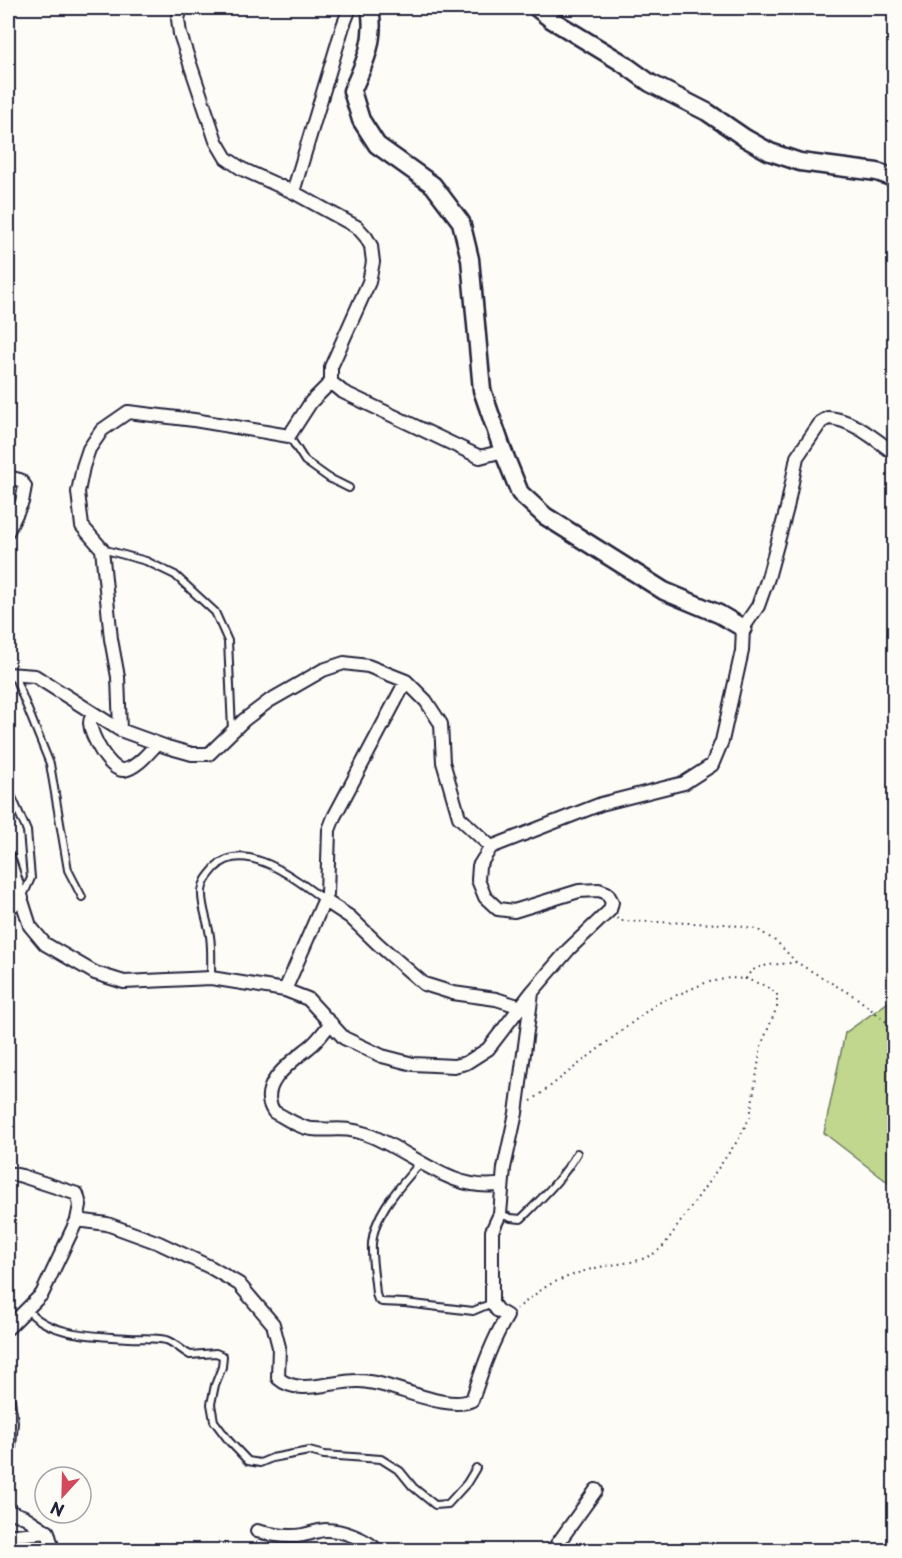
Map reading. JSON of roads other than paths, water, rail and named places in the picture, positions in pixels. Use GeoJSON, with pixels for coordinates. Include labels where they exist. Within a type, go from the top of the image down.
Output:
{"type":"FeatureCollection","features":[{"type":"Feature","properties":{"kind":"street"},"geometry":{"type":"LineString","coordinates":[[120,730],[118,677],[111,639],[102,549],[82,525],[78,492],[89,449],[102,430],[128,412],[194,420],[289,436],[312,402],[331,382],[331,367],[369,282],[373,262],[371,246],[357,227],[293,192],[242,169],[226,158],[216,141],[180,34],[178,19],[181,8]]}},
{"type":"Feature","properties":{"kind":"street"},"geometry":{"type":"LineString","coordinates":[[293,192],[350,8]]}},
{"type":"Feature","properties":{"kind":"street"},"geometry":{"type":"LineString","coordinates":[[370,8],[373,23],[372,41],[366,62],[352,91],[361,120],[377,145],[433,185],[461,222],[470,259],[482,390],[520,493],[545,516],[664,591],[719,614],[744,628]]}},
{"type":"Feature","properties":{"kind":"street"},"geometry":{"type":"LineString","coordinates":[[537,8],[650,83],[707,112],[770,152],[800,162],[877,172],[894,178]]}},
{"type":"Feature","properties":{"kind":"street"},"geometry":{"type":"LineString","coordinates":[[331,382],[343,392],[480,458],[503,451]]}},
{"type":"Feature","properties":{"kind":"street"},"geometry":{"type":"LineString","coordinates":[[8,857],[30,926],[45,944],[95,974],[124,982],[211,978],[285,990],[308,999],[344,1038],[382,1056],[413,1064],[454,1066],[466,1064],[488,1049],[569,949],[610,910],[612,902],[607,893],[599,890],[579,891],[514,911],[498,909],[485,897],[478,880],[479,866],[491,847],[601,804],[684,783],[712,765],[722,741],[742,651],[744,628],[758,606],[768,578],[787,508],[797,457],[821,422],[828,418],[847,422],[873,436],[894,453]]}},
{"type":"Feature","properties":{"kind":"street"},"geometry":{"type":"LineString","coordinates":[[8,477],[20,480],[24,486],[22,502],[8,531]]}},
{"type":"Feature","properties":{"kind":"street"},"geometry":{"type":"LineString","coordinates":[[11,674],[35,676],[120,730],[192,754],[209,754],[232,730],[269,701],[323,670],[344,663],[368,666],[405,681],[426,701],[441,724],[443,762],[459,817],[491,847]]}},
{"type":"Feature","properties":{"kind":"street"},"geometry":{"type":"LineString","coordinates":[[285,990],[327,894],[329,830],[334,817],[405,681]]}},
{"type":"Feature","properties":{"kind":"street"},"geometry":{"type":"LineString","coordinates":[[93,714],[90,725],[104,757],[115,768],[126,770],[158,744]]}},
{"type":"Feature","properties":{"kind":"street"},"geometry":{"type":"LineString","coordinates":[[8,909],[22,898]]}},
{"type":"Feature","properties":{"kind":"street"},"geometry":{"type":"LineString","coordinates":[[324,900],[351,917],[424,984],[453,993],[496,999],[521,1007]]}},
{"type":"Feature","properties":{"kind":"street"},"geometry":{"type":"LineString","coordinates":[[77,1220],[107,1224],[159,1243],[210,1267],[239,1284],[273,1324],[279,1347],[278,1378],[284,1384],[298,1387],[360,1380],[450,1403],[465,1403],[472,1400],[484,1363],[507,1316],[497,1310],[492,1303],[492,1230],[500,1214],[502,1184],[516,1113],[532,992]]}},
{"type":"Feature","properties":{"kind":"street"},"geometry":{"type":"LineString","coordinates":[[332,1023],[313,1044],[291,1061],[272,1084],[268,1094],[274,1112],[310,1129],[347,1128],[369,1135],[393,1146],[420,1163],[468,1183],[487,1187],[502,1184]]}},
{"type":"Feature","properties":{"kind":"street"},"geometry":{"type":"LineString","coordinates":[[8,1173],[77,1194],[80,1205],[77,1220],[42,1294],[8,1328]]}},
{"type":"Feature","properties":{"kind":"street"},"geometry":{"type":"LineString","coordinates":[[8,1400],[11,1422],[8,1459]]}},
{"type":"Feature","properties":{"kind":"street"},"geometry":{"type":"LineString","coordinates":[[553,1551],[596,1490]]}},
{"type":"Feature","properties":{"kind":"street"},"geometry":{"type":"LineString","coordinates":[[8,1511],[25,1517],[48,1532],[53,1551]]}},
{"type":"Feature","properties":{"kind":"street"},"geometry":{"type":"LineString","coordinates":[[257,1531],[275,1536],[301,1536],[325,1530],[348,1534],[372,1545],[377,1551]]}},
{"type":"Feature","properties":{"kind":"street"},"geometry":{"type":"LineString","coordinates":[[8,1539],[15,1535],[48,1532]]}},
{"type":"Feature","properties":{"kind":"lane"},"geometry":{"type":"LineString","coordinates":[[289,436],[305,461],[329,478],[349,488]]}},
{"type":"Feature","properties":{"kind":"lane"},"geometry":{"type":"LineString","coordinates":[[102,549],[146,561],[176,575],[215,612],[228,641],[232,730]]}},
{"type":"Feature","properties":{"kind":"lane"},"geometry":{"type":"LineString","coordinates":[[11,674],[50,764],[68,870],[82,897]]}},
{"type":"Feature","properties":{"kind":"lane"},"geometry":{"type":"LineString","coordinates":[[8,788],[27,831],[31,878],[22,898]]}},
{"type":"Feature","properties":{"kind":"lane"},"geometry":{"type":"LineString","coordinates":[[211,978],[210,936],[202,893],[205,880],[221,862],[238,856],[260,861],[292,876],[324,900]]}},
{"type":"Feature","properties":{"kind":"lane"},"geometry":{"type":"LineString","coordinates":[[500,1214],[521,1219],[548,1193],[569,1167],[577,1152]]}},
{"type":"Feature","properties":{"kind":"lane"},"geometry":{"type":"LineString","coordinates":[[420,1163],[388,1203],[372,1242],[378,1300],[473,1311],[492,1303]]}},
{"type":"Feature","properties":{"kind":"lane"},"geometry":{"type":"LineString","coordinates":[[27,1309],[38,1320],[58,1330],[131,1338],[153,1338],[170,1341],[190,1355],[216,1353],[223,1356],[211,1404],[214,1421],[248,1461],[260,1463],[272,1458],[309,1451],[324,1455],[381,1459],[400,1471],[413,1487],[435,1505],[448,1504],[453,1500],[476,1468]]}}]}
